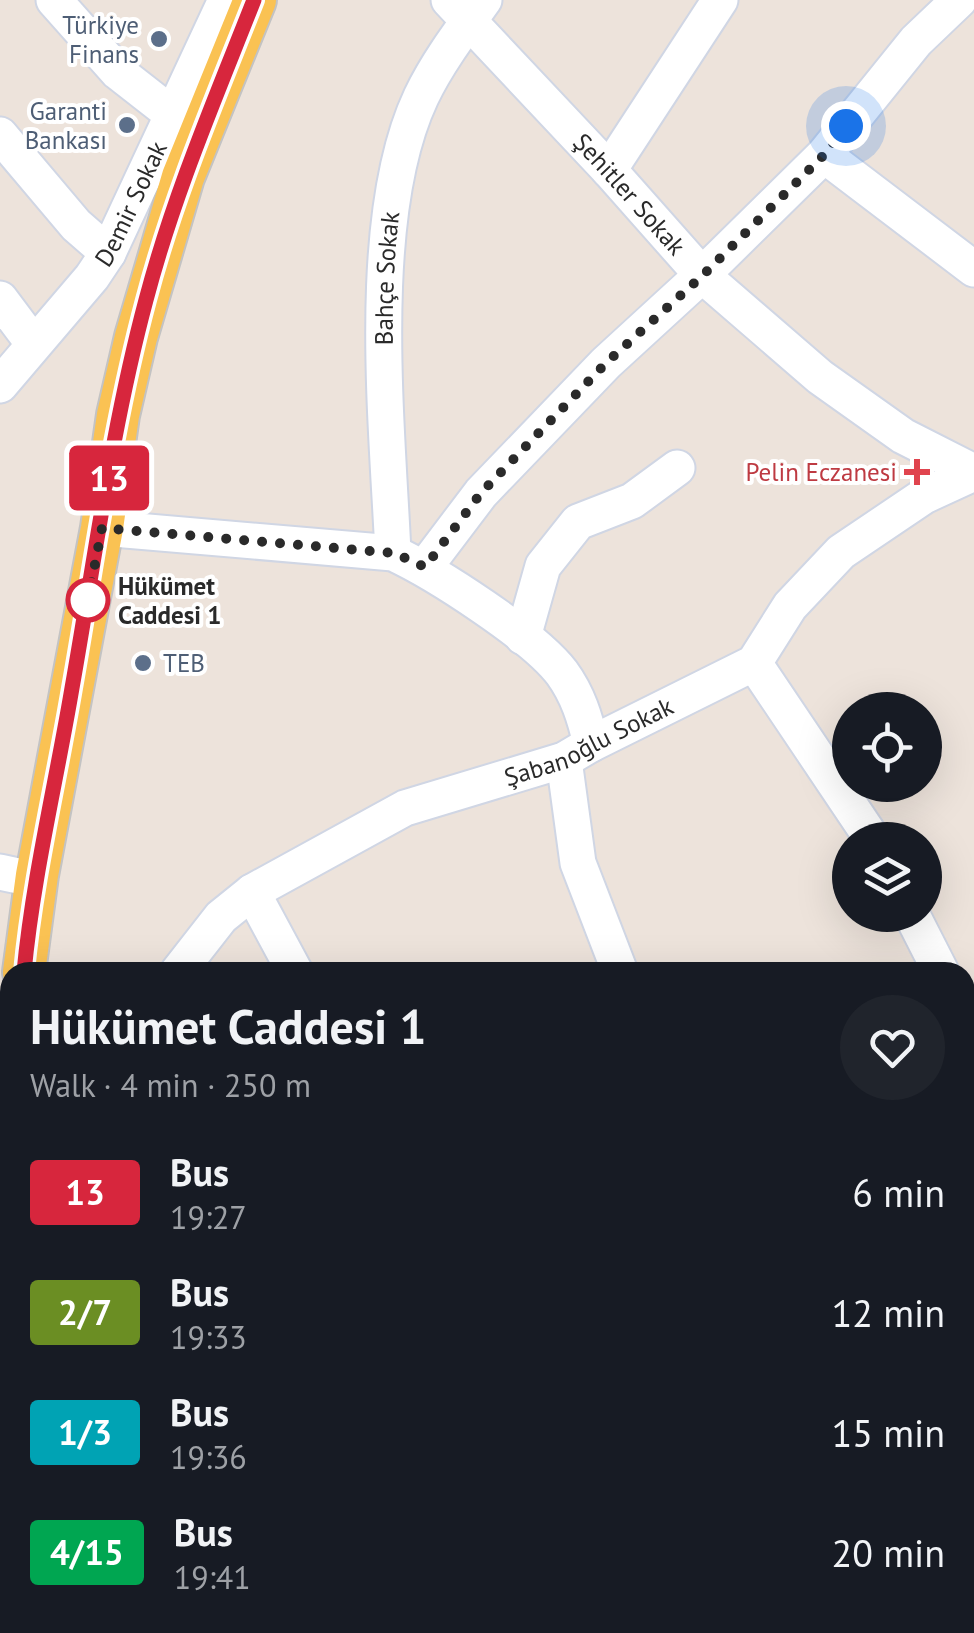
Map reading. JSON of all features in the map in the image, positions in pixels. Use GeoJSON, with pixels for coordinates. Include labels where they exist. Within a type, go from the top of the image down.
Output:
{"type":"FeatureCollection","features":[{"type":"Feature","properties":{"kind":"main road"},"geometry":{"type":"LineString","coordinates":[[23,962],[18,874],[102,528],[118,415],[147,295],[183,177],[254,0]]}},
{"type":"Feature","properties":{"kind":"street"},"geometry":{"type":"LineString","coordinates":[[54,0],[118,72],[174,115]]}},
{"type":"Feature","properties":{"kind":"street","name":"Demir Sokak"},"geometry":{"type":"LineString","coordinates":[[0,385],[100,265],[226,0]]}},
{"type":"Feature","properties":{"kind":"street"},"geometry":{"type":"LineString","coordinates":[[608,170],[720,0]]}},
{"type":"Feature","properties":{"kind":"street"},"geometry":{"type":"LineString","coordinates":[[409,560],[481,493],[606,363],[702,276],[824,155],[916,41],[959,0]]}},
{"type":"Feature","properties":{"kind":"street","name":"Şehitler Sokak"},"geometry":{"type":"LineString","coordinates":[[467,7],[702,276],[820,377],[902,436],[974,473]]}},
{"type":"Feature","properties":{"kind":"street","name":"Bahçe Sokak"},"geometry":{"type":"LineString","coordinates":[[409,560],[386,391],[387,253],[398,163],[422,96],[467,7]]}},
{"type":"Feature","properties":{"kind":"street"},"geometry":{"type":"LineString","coordinates":[[0,136],[76,225],[100,265],[147,295]]}},
{"type":"Feature","properties":{"kind":"street"},"geometry":{"type":"LineString","coordinates":[[824,155],[974,269]]}},
{"type":"Feature","properties":{"kind":"street"},"geometry":{"type":"LineString","coordinates":[[0,298],[33,343]]}},
{"type":"Feature","properties":{"kind":"street"},"geometry":{"type":"LineString","coordinates":[[523,638],[543,566],[578,522],[632,501],[677,468]]}},
{"type":"Feature","properties":{"kind":"street"},"geometry":{"type":"LineString","coordinates":[[861,822],[754,663],[790,606],[841,552],[924,496],[974,473]]}},
{"type":"Feature","properties":{"kind":"street"},"geometry":{"type":"LineString","coordinates":[[102,528],[409,560],[523,638],[561,672],[583,710],[578,752],[578,864],[616,962]]}},
{"type":"Feature","properties":{"kind":"street","name":"Şabanoğlu Sokak"},"geometry":{"type":"LineString","coordinates":[[186,962],[221,918],[252,892],[405,808],[578,752],[754,663]]}},
{"type":"Feature","properties":{"kind":"street"},"geometry":{"type":"LineString","coordinates":[[252,892],[289,962]]}},
{"type":"Feature","properties":{"kind":"street"},"geometry":{"type":"LineString","coordinates":[[921,932],[937,962]]}},
{"type":"Feature","properties":{"kind":"bus line","name":"13"},"geometry":{"type":"LineString","coordinates":[[25,962],[37,876],[102,528],[118,415],[136,337],[183,177],[254,0]]}},
{"type":"Feature","properties":{"kind":"place","name":"Türkiye Finans"},"geometry":{"type":"Point","coordinates":[159,39]}},
{"type":"Feature","properties":{"kind":"place","name":"Garanti Bankası"},"geometry":{"type":"Point","coordinates":[127,125]}},
{"type":"Feature","properties":{"kind":"place","name":"Pelin Eczanesi"},"geometry":{"type":"Point","coordinates":[917,472]}},
{"type":"Feature","properties":{"kind":"place","name":"Hükümet Caddesi 1"},"geometry":{"type":"Point","coordinates":[88,600]}},
{"type":"Feature","properties":{"kind":"place","name":"TEB"},"geometry":{"type":"Point","coordinates":[143,663]}},
{"type":"Feature","properties":{"kind":"route"},"geometry":{"type":"LineString","coordinates":[[88,600],[102,528],[394,553],[425,567],[481,493],[606,363],[702,276],[824,155],[846,126]]}}]}
